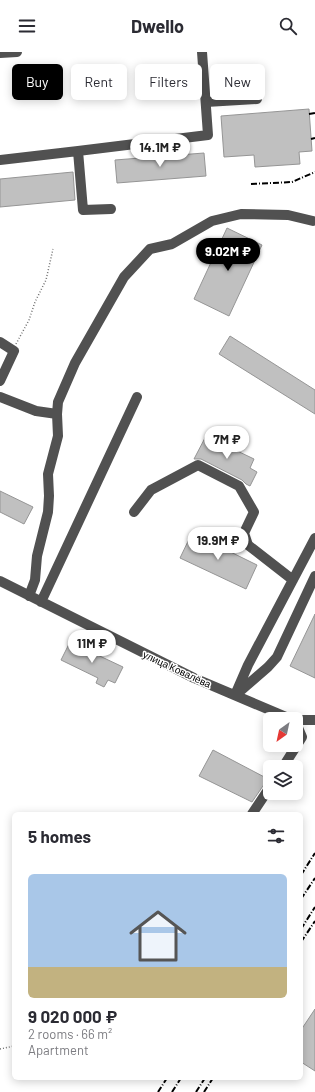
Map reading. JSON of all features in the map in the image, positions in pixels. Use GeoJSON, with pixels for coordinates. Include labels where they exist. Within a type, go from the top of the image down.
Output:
{"type":"FeatureCollection","features":[{"type":"Feature","properties":{"kind":"street"},"geometry":{"type":"LineString","coordinates":[[0,53],[17,52]]}},
{"type":"Feature","properties":{"kind":"street"},"geometry":{"type":"LineString","coordinates":[[0,160],[78,152],[208,135],[202,52]]}},
{"type":"Feature","properties":{"kind":"street"},"geometry":{"type":"LineString","coordinates":[[206,102],[239,100]]}},
{"type":"Feature","properties":{"kind":"street"},"geometry":{"type":"LineString","coordinates":[[78,152],[82,210],[111,209]]}},
{"type":"Feature","properties":{"kind":"street"},"geometry":{"type":"LineString","coordinates":[[29,596],[35,580],[37,556],[48,512],[48,474],[58,436],[58,402],[75,363],[124,277],[150,248],[172,244],[212,221],[241,214],[288,215],[313,221]]}},
{"type":"Feature","properties":{"kind":"street"},"geometry":{"type":"LineString","coordinates":[[0,342],[14,350],[0,381]]}},
{"type":"Feature","properties":{"kind":"street"},"geometry":{"type":"LineString","coordinates":[[0,396],[36,411],[57,414]]}},
{"type":"Feature","properties":{"kind":"street"},"geometry":{"type":"LineString","coordinates":[[41,602],[137,397]]}},
{"type":"Feature","properties":{"kind":"street"},"geometry":{"type":"LineString","coordinates":[[134,512],[151,490],[198,465],[239,486],[254,512],[244,533],[248,545],[293,580]]}},
{"type":"Feature","properties":{"kind":"street"},"geometry":{"type":"LineString","coordinates":[[235,695],[248,665],[315,538]]}},
{"type":"Feature","properties":{"kind":"street"},"geometry":{"type":"LineString","coordinates":[[235,695],[268,667],[277,657],[315,576]]}},
{"type":"Feature","properties":{"kind":"street","name":"улица Ковалёва"},"geometry":{"type":"LineString","coordinates":[[0,581],[194,678],[275,712]]}},
{"type":"Feature","properties":{"kind":"street"},"geometry":{"type":"LineString","coordinates":[[303,721],[315,720]]}},
{"type":"Feature","properties":{"kind":"street"},"geometry":{"type":"LineString","coordinates":[[253,812],[263,798]]}},
{"type":"Feature","properties":{"kind":"path"},"geometry":{"type":"LineString","coordinates":[[14,350],[46,280],[53,249]]}},
{"type":"Feature","properties":{"kind":"path"},"geometry":{"type":"LineString","coordinates":[[0,1049],[12,1046]]}},
{"type":"Feature","properties":{"kind":"building"},"geometry":{"type":"Polygon","coordinates":[[[309,109],[312,151],[299,152],[300,164],[255,167],[254,155],[224,157],[221,116],[309,109]]]}},
{"type":"Feature","properties":{"kind":"building"},"geometry":{"type":"Polygon","coordinates":[[[204,153],[206,176],[117,183],[115,160],[204,153]]]}},
{"type":"Feature","properties":{"kind":"building"},"geometry":{"type":"Polygon","coordinates":[[[73,172],[75,200],[0,207],[0,179],[73,172]]]}},
{"type":"Feature","properties":{"kind":"building"},"geometry":{"type":"Polygon","coordinates":[[[227,228],[262,245],[229,316],[194,299],[227,228]]]}},
{"type":"Feature","properties":{"kind":"building"},"geometry":{"type":"Polygon","coordinates":[[[230,336],[315,390],[315,414],[219,354],[230,336]]]}},
{"type":"Feature","properties":{"kind":"building"},"geometry":{"type":"Polygon","coordinates":[[[206,436],[254,459],[250,468],[257,472],[250,486],[242,480],[201,459],[194,459],[206,436]]]}},
{"type":"Feature","properties":{"kind":"building"},"geometry":{"type":"Polygon","coordinates":[[[0,491],[33,507],[24,524],[0,512],[0,491]]]}},
{"type":"Feature","properties":{"kind":"building"},"geometry":{"type":"Polygon","coordinates":[[[192,533],[257,565],[246,589],[180,558],[192,533]]]}},
{"type":"Feature","properties":{"kind":"building"},"geometry":{"type":"Polygon","coordinates":[[[315,614],[315,678],[290,666],[315,614]]]}},
{"type":"Feature","properties":{"kind":"building"},"geometry":{"type":"Polygon","coordinates":[[[70,642],[123,667],[115,683],[108,680],[104,687],[96,683],[98,678],[61,660],[70,642]]]}},
{"type":"Feature","properties":{"kind":"building"},"geometry":{"type":"Polygon","coordinates":[[[213,750],[263,776],[263,786],[252,802],[199,776],[213,750]]]}},
{"type":"Feature","properties":{"kind":"building"},"geometry":{"type":"Polygon","coordinates":[[[315,1009],[315,1071],[303,1063],[303,1027],[315,1009]]]}},
{"type":"Feature","properties":{"kind":"railway"},"geometry":{"type":"LineString","coordinates":[[309,114],[315,113]]}},
{"type":"Feature","properties":{"kind":"railway"},"geometry":{"type":"LineString","coordinates":[[311,139],[315,138]]}},
{"type":"Feature","properties":{"kind":"railway"},"geometry":{"type":"LineString","coordinates":[[251,184],[292,182],[315,172]]}},
{"type":"Feature","properties":{"kind":"railway"},"geometry":{"type":"LineString","coordinates":[[303,872],[315,853]]}},
{"type":"Feature","properties":{"kind":"railway"},"geometry":{"type":"LineString","coordinates":[[303,896],[315,878]]}},
{"type":"Feature","properties":{"kind":"railway"},"geometry":{"type":"LineString","coordinates":[[303,926],[315,907]]}},
{"type":"Feature","properties":{"kind":"railway"},"geometry":{"type":"LineString","coordinates":[[303,939],[315,921]]}},
{"type":"Feature","properties":{"kind":"railway"},"geometry":{"type":"LineString","coordinates":[[158,1092],[166,1080]]}},
{"type":"Feature","properties":{"kind":"railway"},"geometry":{"type":"LineString","coordinates":[[172,1092],[180,1080]]}},
{"type":"Feature","properties":{"kind":"railway"},"geometry":{"type":"LineString","coordinates":[[196,1092],[204,1080]]}},
{"type":"Feature","properties":{"kind":"railway"},"geometry":{"type":"LineString","coordinates":[[204,1092],[212,1080]]}}]}
